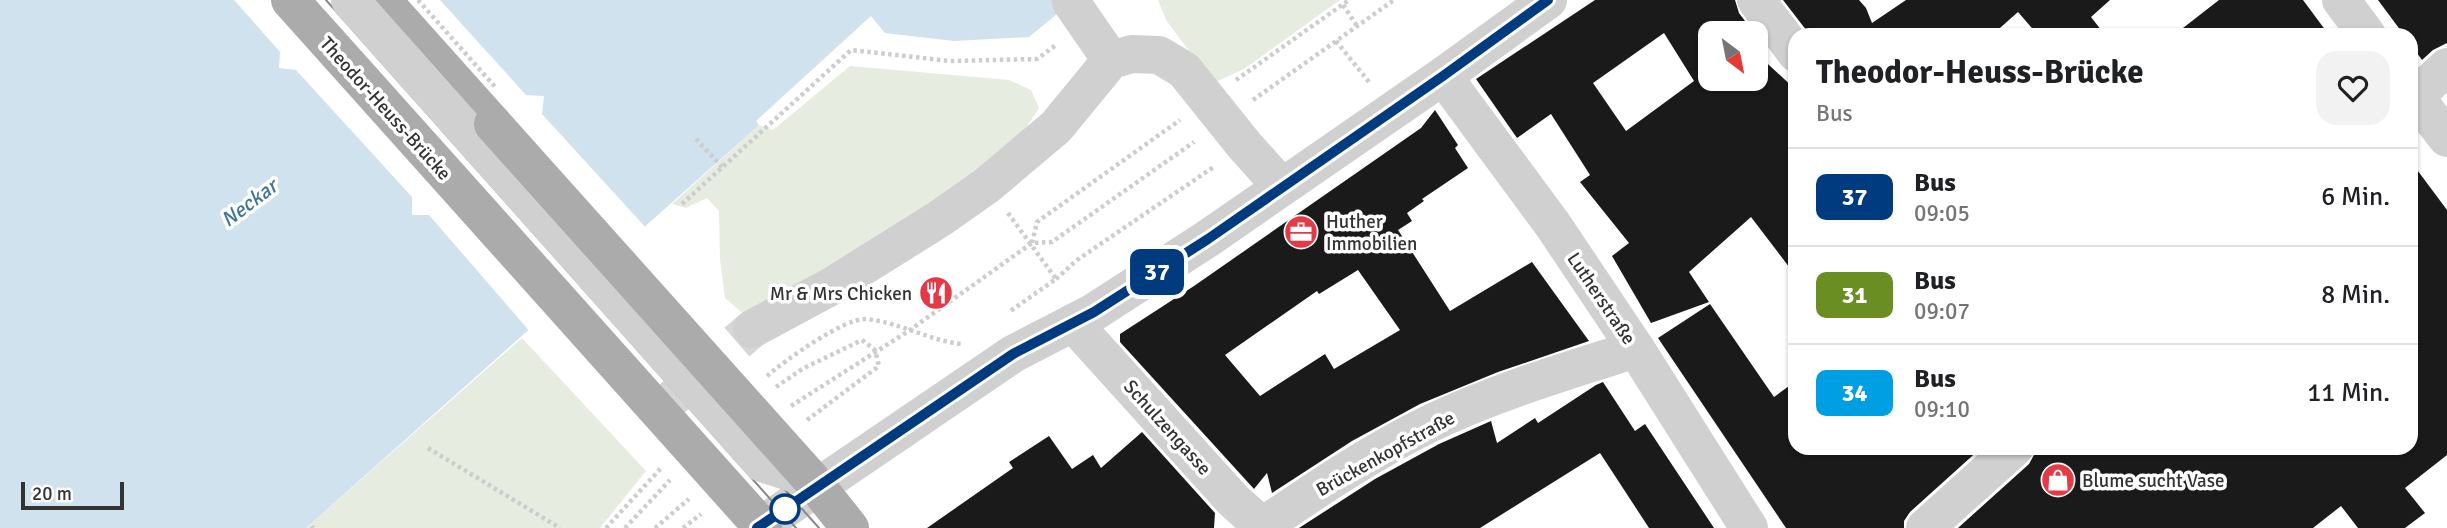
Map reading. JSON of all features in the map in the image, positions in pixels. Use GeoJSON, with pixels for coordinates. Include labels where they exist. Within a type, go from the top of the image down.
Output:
{"type":"FeatureCollection","features":[{"type":"Feature","properties":{"kind":"main road","name":"Theodor-Heuss-Brücke"},"geometry":{"type":"LineString","coordinates":[[290,0],[763,528]]}},
{"type":"Feature","properties":{"kind":"main road"},"geometry":{"type":"LineString","coordinates":[[382,0],[811,479],[850,528]]}},
{"type":"Feature","properties":{"kind":"street"},"geometry":{"type":"LineString","coordinates":[[349,0],[762,463],[811,479]]}},
{"type":"Feature","properties":{"kind":"street"},"geometry":{"type":"LineString","coordinates":[[757,528],[1013,354],[1122,296],[1443,76],[1548,0]]}},
{"type":"Feature","properties":{"kind":"street"},"geometry":{"type":"LineString","coordinates":[[1756,0],[1788,42]]}},
{"type":"Feature","properties":{"kind":"street"},"geometry":{"type":"LineString","coordinates":[[2341,0],[2362,28]]}},
{"type":"Feature","properties":{"kind":"street"},"geometry":{"type":"LineString","coordinates":[[1078,12],[1111,60]]}},
{"type":"Feature","properties":{"kind":"street"},"geometry":{"type":"LineString","coordinates":[[752,329],[832,286],[986,186],[1056,127],[1111,60],[1132,54],[1159,55],[1184,70],[1282,187]]}},
{"type":"Feature","properties":{"kind":"street"},"geometry":{"type":"LineString","coordinates":[[2418,91],[2447,67]]}},
{"type":"Feature","properties":{"kind":"street","name":"Lutherstraße"},"geometry":{"type":"LineString","coordinates":[[1443,76],[1553,225],[1636,348],[1749,528]]}},
{"type":"Feature","properties":{"kind":"street"},"geometry":{"type":"LineString","coordinates":[[2418,103],[2447,138]]}},
{"type":"Feature","properties":{"kind":"street","name":"Schulzengasse"},"geometry":{"type":"LineString","coordinates":[[1073,323],[1233,499],[1262,527]]}},
{"type":"Feature","properties":{"kind":"street","name":"Brückenkopfstraße"},"geometry":{"type":"LineString","coordinates":[[1262,527],[1357,464],[1428,425],[1517,387],[1636,348]]}},
{"type":"Feature","properties":{"kind":"street"},"geometry":{"type":"LineString","coordinates":[[1925,528],[2006,455]]}},
{"type":"Feature","properties":{"kind":"path"},"geometry":{"type":"LineString","coordinates":[[1342,5],[1357,26]]}},
{"type":"Feature","properties":{"kind":"path"},"geometry":{"type":"LineString","coordinates":[[682,204],[850,50],[950,61],[1037,59],[1078,12]]}},
{"type":"Feature","properties":{"kind":"path"},"geometry":{"type":"LineString","coordinates":[[1336,41],[1391,111]]}},
{"type":"Feature","properties":{"kind":"path"},"geometry":{"type":"LineString","coordinates":[[696,139],[722,167]]}},
{"type":"Feature","properties":{"kind":"path"},"geometry":{"type":"LineString","coordinates":[[1003,316],[1056,279],[1077,260],[1245,146]]}},
{"type":"Feature","properties":{"kind":"path"},"geometry":{"type":"LineString","coordinates":[[1007,212],[1056,279]]}},
{"type":"Feature","properties":{"kind":"path"},"geometry":{"type":"LineString","coordinates":[[785,411],[910,330],[1032,243]]}},
{"type":"Feature","properties":{"kind":"path"},"geometry":{"type":"LineString","coordinates":[[762,380],[781,364],[836,329],[864,319],[961,345],[971,338]]}},
{"type":"Feature","properties":{"kind":"path"},"geometry":{"type":"LineString","coordinates":[[784,381],[802,369],[862,340],[875,350],[879,366],[798,426]]}},
{"type":"Feature","properties":{"kind":"path"},"geometry":{"type":"LineString","coordinates":[[428,448],[560,528]]}},
{"type":"Feature","properties":{"kind":"path"},"geometry":{"type":"LineString","coordinates":[[606,528],[665,464]]}},
{"type":"Feature","properties":{"kind":"path"},"geometry":{"type":"LineString","coordinates":[[625,528],[666,485]]}},
{"type":"Feature","properties":{"kind":"path"},"geometry":{"type":"LineString","coordinates":[[655,528],[697,492]]}},
{"type":"Feature","properties":{"kind":"path"},"geometry":{"type":"LineString","coordinates":[[683,528],[710,507]]}},
{"type":"Feature","properties":{"kind":"shaded area"},"geometry":{"type":"Polygon","coordinates":[[[1158,0],[1340,0],[1244,69],[1213,83],[1166,20],[1158,0]]]}},
{"type":"Feature","properties":{"kind":"shaded area"},"geometry":{"type":"Polygon","coordinates":[[[850,66],[1009,80],[1031,90],[1039,108],[1022,134],[965,187],[747,317],[725,298],[720,259],[719,211],[707,198],[686,208],[672,204],[759,125],[773,130],[850,66]]]}},
{"type":"Feature","properties":{"kind":"shaded area"},"geometry":{"type":"Polygon","coordinates":[[[522,338],[646,471],[600,528],[306,528],[522,338]]]}},
{"type":"Feature","properties":{"kind":"water","name":"Neckar"},"geometry":{"type":"Polygon","coordinates":[[[0,0],[1074,0],[1029,37],[954,41],[885,33],[871,16],[756,121],[759,125],[306,528],[0,528],[0,0]]]}},
{"type":"Feature","properties":{"kind":"pier"},"geometry":{"type":"Polygon","coordinates":[[[234,0],[440,0],[526,95],[544,96],[542,114],[648,230],[532,334],[429,215],[412,215],[412,197],[296,70],[279,68],[280,52],[234,0]]]}},
{"type":"Feature","properties":{"kind":"building"},"geometry":{"type":"Polygon","coordinates":[[[1595,0],[1735,0],[1745,21],[1698,21],[1698,91],[1768,91],[1768,64],[1788,83],[1788,266],[1751,217],[1689,272],[1709,302],[1651,323],[1612,256],[1629,243],[1580,182],[1590,175],[1551,114],[1517,138],[1476,79],[1595,0]],[[1664,33],[1593,83],[1626,131],[1694,81],[1664,33]]]}},
{"type":"Feature","properties":{"kind":"building"},"geometry":{"type":"Polygon","coordinates":[[[1783,0],[1859,0],[1866,8],[1872,23],[1906,0],[2110,0],[2091,17],[2100,28],[2032,28],[2018,12],[2000,28],[1805,28],[1783,0]]]}},
{"type":"Feature","properties":{"kind":"building"},"geometry":{"type":"Polygon","coordinates":[[[2219,0],[2303,0],[2324,28],[2183,28],[2219,0]]]}},
{"type":"Feature","properties":{"kind":"building"},"geometry":{"type":"Polygon","coordinates":[[[2378,0],[2447,0],[2447,43],[2422,60],[2418,54],[2418,28],[2399,28],[2378,0]]]}},
{"type":"Feature","properties":{"kind":"building"},"geometry":{"type":"Polygon","coordinates":[[[1435,110],[1458,145],[1455,148],[1468,168],[1422,199],[1424,201],[1407,213],[1412,221],[1398,230],[1450,311],[1532,262],[1589,341],[1498,372],[1420,404],[1352,441],[1272,493],[1267,473],[1254,489],[1120,342],[1120,334],[1194,286],[1421,128],[1435,110]],[[1358,270],[1319,294],[1317,291],[1225,355],[1260,396],[1325,354],[1334,369],[1400,330],[1358,270]]]}},
{"type":"Feature","properties":{"kind":"building"},"geometry":{"type":"Polygon","coordinates":[[[2418,171],[2447,210],[2447,455],[2405,488],[2425,513],[2405,528],[2358,528],[2341,506],[2313,528],[1958,528],[2029,464],[2034,455],[2418,455],[2418,171]]]}},
{"type":"Feature","properties":{"kind":"building"},"geometry":{"type":"Polygon","coordinates":[[[1710,304],[1774,397],[1788,387],[1788,455],[1973,455],[1910,512],[1904,521],[1904,528],[1786,528],[1658,338],[1710,304]]]}},
{"type":"Feature","properties":{"kind":"building"},"geometry":{"type":"Polygon","coordinates":[[[1603,382],[1635,431],[1645,424],[1714,528],[1649,528],[1600,453],[1480,528],[1299,528],[1375,479],[1439,444],[1491,421],[1497,443],[1535,418],[1538,423],[1603,382]]]}},
{"type":"Feature","properties":{"kind":"building"},"geometry":{"type":"Polygon","coordinates":[[[1142,432],[1215,513],[1214,528],[927,528],[1013,468],[1009,462],[1049,436],[1072,469],[1093,455],[1101,468],[1142,432]]]}},
{"type":"Feature","properties":{"kind":"tunnel"},"geometry":{"type":"LineString","coordinates":[[651,417],[752,329]]}},
{"type":"Feature","properties":{"kind":"tram line"},"geometry":{"type":"LineString","coordinates":[[326,0],[796,528]]}},
{"type":"Feature","properties":{"kind":"tram line"},"geometry":{"type":"LineString","coordinates":[[350,0],[819,528]]}},
{"type":"Feature","properties":{"kind":"bus line","name":"37"},"geometry":{"type":"LineString","coordinates":[[757,528],[1013,354],[1122,296],[1208,239],[1548,0]]}},
{"type":"Feature","properties":{"kind":"place","name":"Huther Immobilien"},"geometry":{"type":"Point","coordinates":[1301,232]}},
{"type":"Feature","properties":{"kind":"place","name":"Mr & Mrs Chicken"},"geometry":{"type":"Point","coordinates":[936,293]}},
{"type":"Feature","properties":{"kind":"place","name":"Blume sucht Vase"},"geometry":{"type":"Point","coordinates":[2058,480]}}]}
